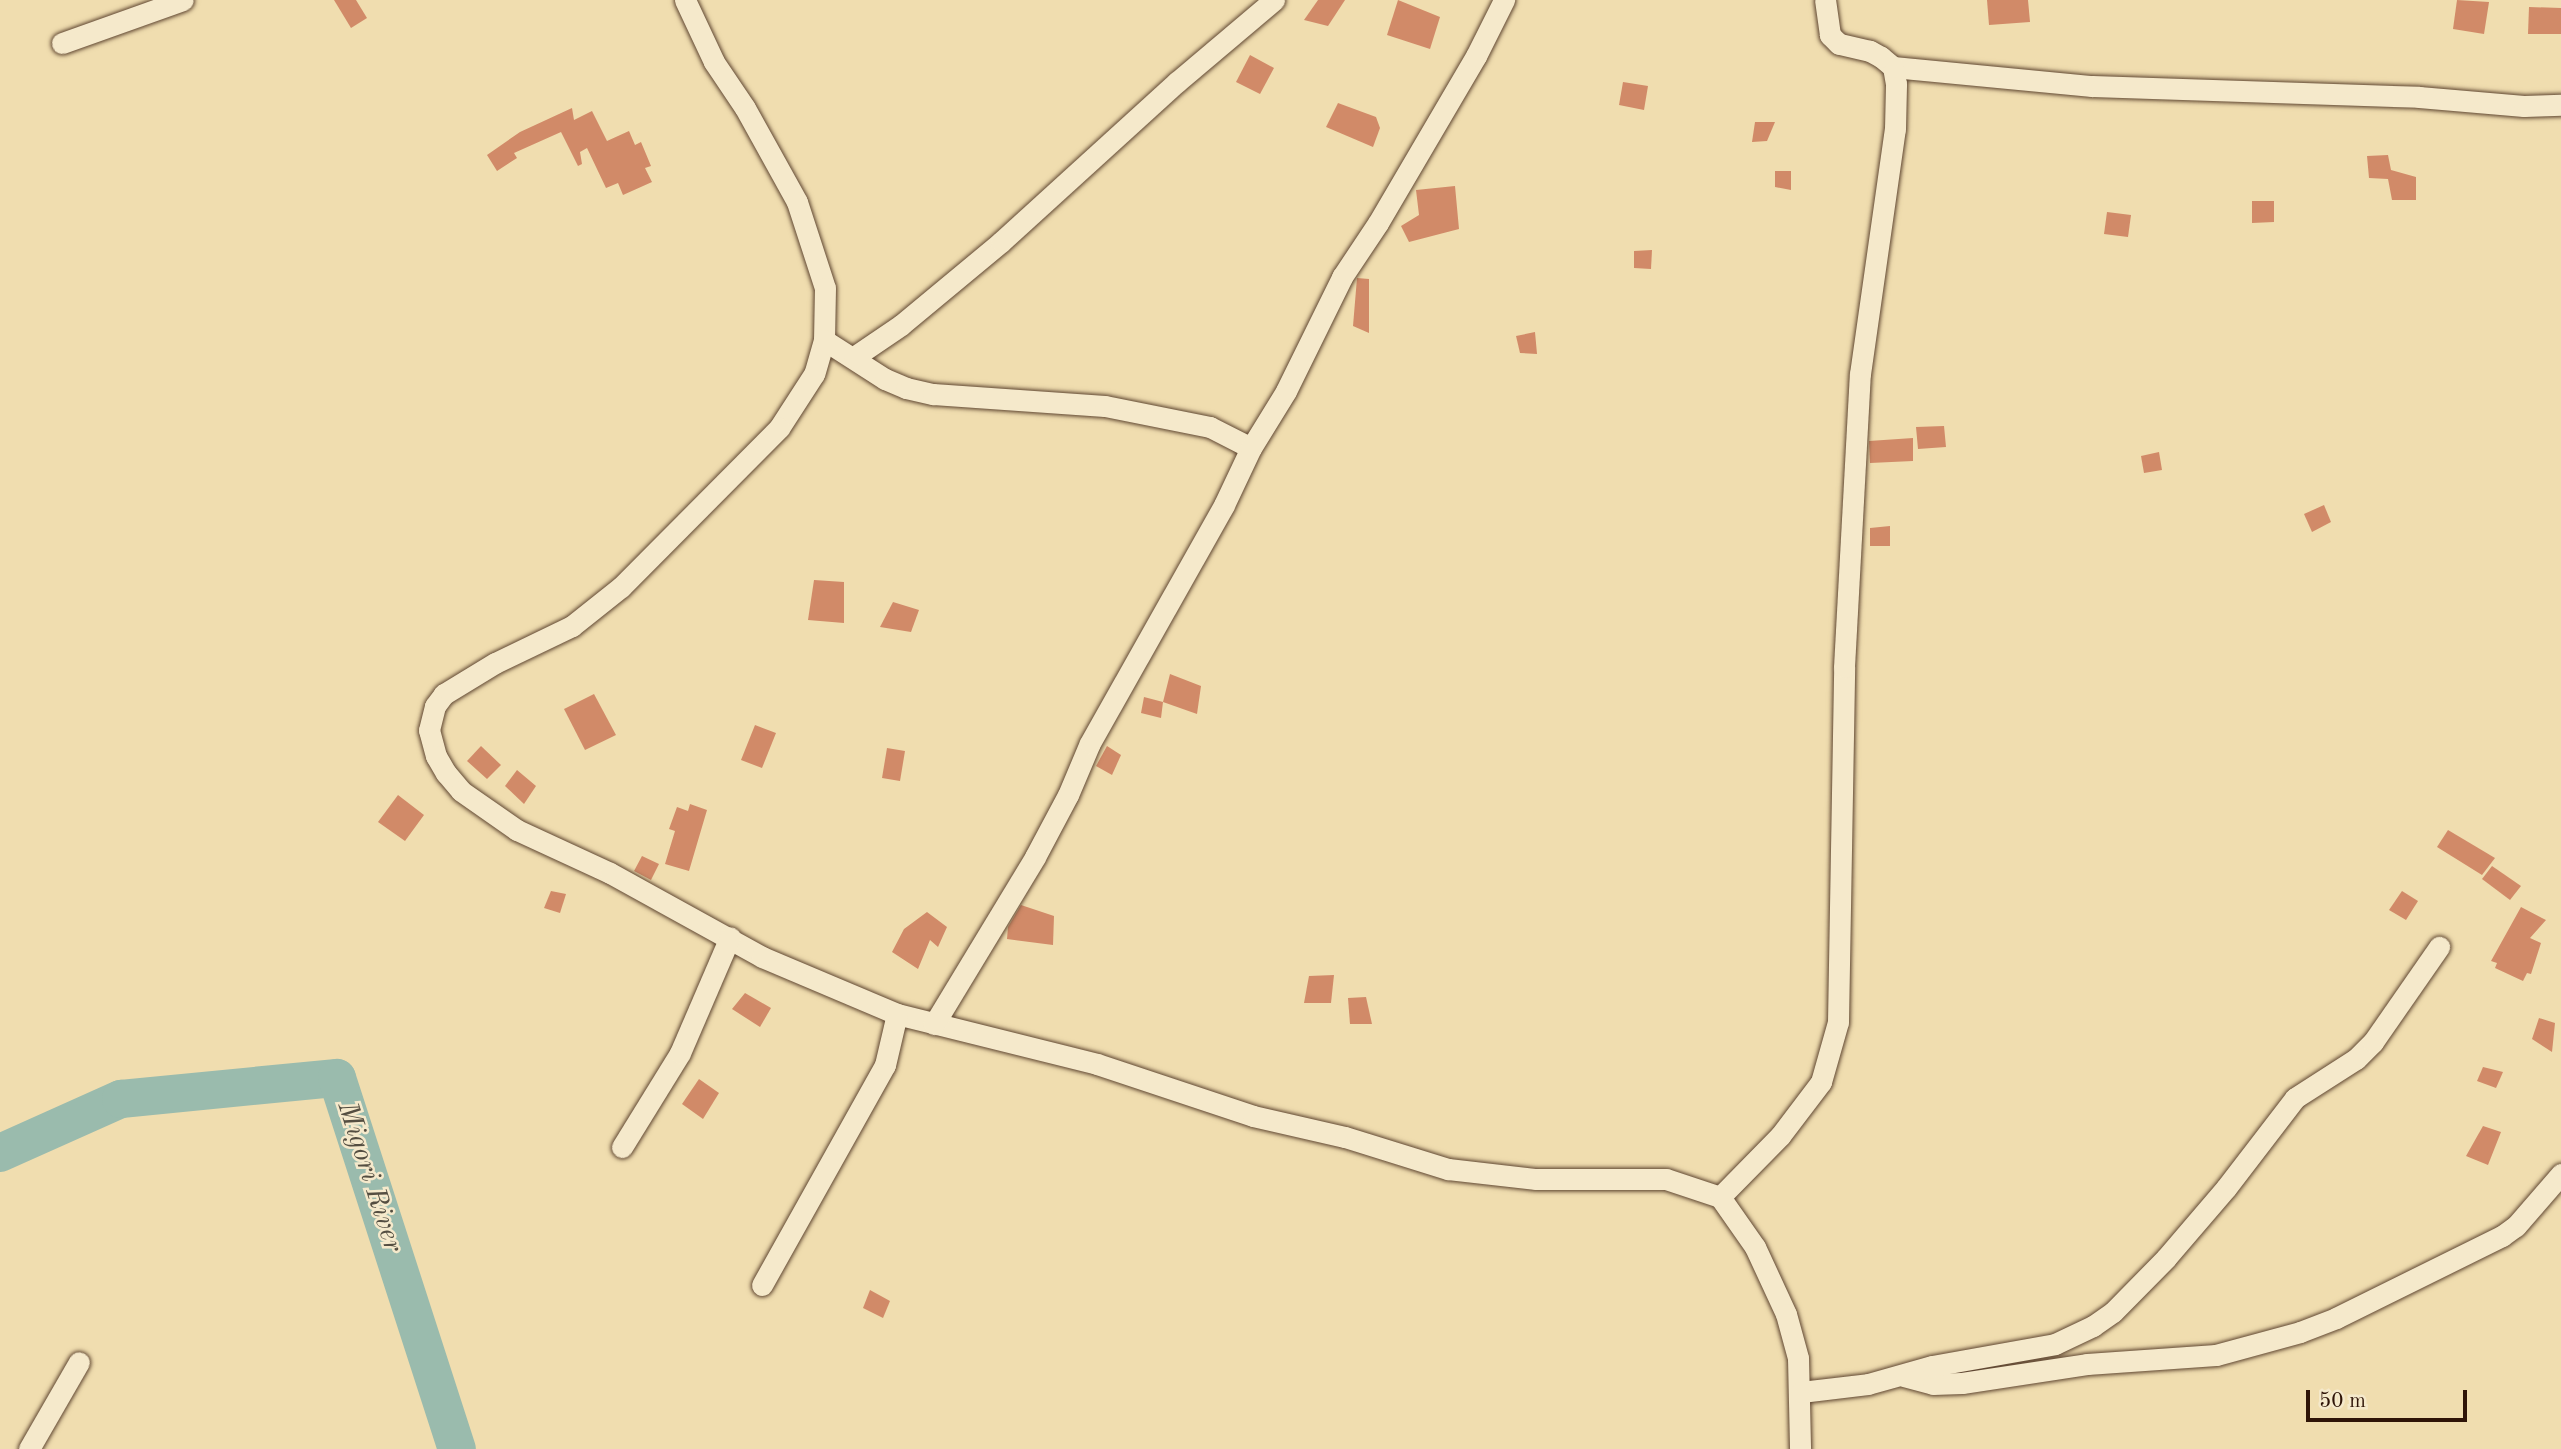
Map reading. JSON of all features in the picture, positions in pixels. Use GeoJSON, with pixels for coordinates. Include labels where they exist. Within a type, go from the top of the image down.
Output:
{"type":"FeatureCollection","features":[{"type":"Feature","properties":{"kind":"street"},"geometry":{"type":"LineString","coordinates":[[62,43],[183,0]]}},
{"type":"Feature","properties":{"kind":"street"},"geometry":{"type":"LineString","coordinates":[[685,0],[714,62],[745,108],[797,202],[825,288],[824,340],[814,374],[779,428],[621,587],[572,626],[495,663],[444,694],[430,718],[429,730],[436,756],[460,791],[517,830],[610,873],[803,976],[897,1014],[1097,1064],[1240,1112],[1345,1137],[1448,1169],[1536,1179],[1666,1179],[1720,1197],[1740,1222],[1772,1278],[1798,1357],[1801,1392],[1800,1449]]}},
{"type":"Feature","properties":{"kind":"street"},"geometry":{"type":"LineString","coordinates":[[854,357],[901,325],[1001,242],[1177,82],[1273,0]]}},
{"type":"Feature","properties":{"kind":"street"},"geometry":{"type":"LineString","coordinates":[[934,1024],[1035,857],[1068,795],[1090,743],[1224,505],[1251,448],[1286,391],[1342,277],[1378,223],[1476,56],[1504,0]]}},
{"type":"Feature","properties":{"kind":"street"},"geometry":{"type":"LineString","coordinates":[[1825,0],[1830,36],[1839,44],[1870,51],[1893,67],[2092,86],[2419,97],[2524,106],[2561,105]]}},
{"type":"Feature","properties":{"kind":"street"},"geometry":{"type":"LineString","coordinates":[[1720,1197],[1780,1136],[1821,1082],[1838,1023],[1839,839],[1848,567],[1860,374],[1895,129],[1896,84],[1893,67]]}},
{"type":"Feature","properties":{"kind":"street"},"geometry":{"type":"LineString","coordinates":[[824,340],[885,379],[906,388],[933,394],[1105,406],[1210,427],[1251,448]]}},
{"type":"Feature","properties":{"kind":"street"},"geometry":{"type":"LineString","coordinates":[[622,1147],[680,1053],[730,937]]}},
{"type":"Feature","properties":{"kind":"street"},"geometry":{"type":"LineString","coordinates":[[1801,1392],[1904,1376],[1945,1364],[2055,1344],[2083,1332],[2113,1312],[2199,1220],[2295,1097],[2356,1059],[2373,1042],[2439,947]]}},
{"type":"Feature","properties":{"kind":"street"},"geometry":{"type":"LineString","coordinates":[[762,1285],[886,1065],[897,1014]]}},
{"type":"Feature","properties":{"kind":"street"},"geometry":{"type":"LineString","coordinates":[[1904,1376],[1933,1384],[1962,1384],[2087,1364],[2216,1355],[2300,1332],[2336,1318],[2502,1236],[2516,1226],[2561,1174]]}},
{"type":"Feature","properties":{"kind":"street"},"geometry":{"type":"LineString","coordinates":[[29,1449],[79,1363]]}},
{"type":"Feature","properties":{"kind":"building"},"geometry":{"type":"Polygon","coordinates":[[[334,0],[356,0],[367,18],[351,28],[334,0]]]}},
{"type":"Feature","properties":{"kind":"building"},"geometry":{"type":"Polygon","coordinates":[[[1318,0],[1345,0],[1328,26],[1304,20],[1318,0]]]}},
{"type":"Feature","properties":{"kind":"building"},"geometry":{"type":"Polygon","coordinates":[[[1398,0],[1440,17],[1430,49],[1387,35],[1398,0]]]}},
{"type":"Feature","properties":{"kind":"building"},"geometry":{"type":"Polygon","coordinates":[[[1987,0],[2028,0],[2030,22],[1989,25],[1987,0]]]}},
{"type":"Feature","properties":{"kind":"building"},"geometry":{"type":"Polygon","coordinates":[[[2457,0],[2489,2],[2484,34],[2453,29],[2457,0]]]}},
{"type":"Feature","properties":{"kind":"building"},"geometry":{"type":"Polygon","coordinates":[[[2529,7],[2561,8],[2561,34],[2528,34],[2529,7]]]}},
{"type":"Feature","properties":{"kind":"building"},"geometry":{"type":"Polygon","coordinates":[[[1250,55],[1274,68],[1260,94],[1236,82],[1250,55]]]}},
{"type":"Feature","properties":{"kind":"building"},"geometry":{"type":"Polygon","coordinates":[[[1623,82],[1648,86],[1644,110],[1619,105],[1623,82]]]}},
{"type":"Feature","properties":{"kind":"building"},"geometry":{"type":"Polygon","coordinates":[[[1338,103],[1376,117],[1380,128],[1373,147],[1326,127],[1338,103]]]}},
{"type":"Feature","properties":{"kind":"building"},"geometry":{"type":"Polygon","coordinates":[[[572,108],[574,120],[592,111],[607,141],[629,131],[635,145],[641,142],[651,166],[645,168],[652,182],[623,195],[618,183],[606,188],[587,148],[580,152],[582,164],[578,166],[561,132],[514,153],[517,158],[497,171],[487,155],[520,132],[572,108]]]}},
{"type":"Feature","properties":{"kind":"building"},"geometry":{"type":"Polygon","coordinates":[[[1755,122],[1775,122],[1767,141],[1752,142],[1755,122]]]}},
{"type":"Feature","properties":{"kind":"building"},"geometry":{"type":"Polygon","coordinates":[[[2388,155],[2391,170],[2416,177],[2416,200],[2392,200],[2388,179],[2369,178],[2367,156],[2388,155]]]}},
{"type":"Feature","properties":{"kind":"building"},"geometry":{"type":"Polygon","coordinates":[[[1775,171],[1791,171],[1791,190],[1775,187],[1775,171]]]}},
{"type":"Feature","properties":{"kind":"building"},"geometry":{"type":"Polygon","coordinates":[[[1455,186],[1459,229],[1409,242],[1401,226],[1419,215],[1416,190],[1455,186]]]}},
{"type":"Feature","properties":{"kind":"building"},"geometry":{"type":"Polygon","coordinates":[[[2252,201],[2274,201],[2274,222],[2252,223],[2252,201]]]}},
{"type":"Feature","properties":{"kind":"building"},"geometry":{"type":"Polygon","coordinates":[[[2107,212],[2131,215],[2128,237],[2104,234],[2107,212]]]}},
{"type":"Feature","properties":{"kind":"building"},"geometry":{"type":"Polygon","coordinates":[[[1652,250],[1651,269],[1634,268],[1634,251],[1652,250]]]}},
{"type":"Feature","properties":{"kind":"building"},"geometry":{"type":"Polygon","coordinates":[[[1357,278],[1369,279],[1369,333],[1353,326],[1357,278]]]}},
{"type":"Feature","properties":{"kind":"building"},"geometry":{"type":"Polygon","coordinates":[[[1535,332],[1537,354],[1520,353],[1516,336],[1535,332]]]}},
{"type":"Feature","properties":{"kind":"building"},"geometry":{"type":"Polygon","coordinates":[[[1944,426],[1946,447],[1918,449],[1916,427],[1944,426]]]}},
{"type":"Feature","properties":{"kind":"building"},"geometry":{"type":"Polygon","coordinates":[[[1913,438],[1913,461],[1870,463],[1869,441],[1913,438]]]}},
{"type":"Feature","properties":{"kind":"building"},"geometry":{"type":"Polygon","coordinates":[[[2159,452],[2162,470],[2144,473],[2141,456],[2159,452]]]}},
{"type":"Feature","properties":{"kind":"building"},"geometry":{"type":"Polygon","coordinates":[[[2324,505],[2331,522],[2312,532],[2304,514],[2324,505]]]}},
{"type":"Feature","properties":{"kind":"building"},"geometry":{"type":"Polygon","coordinates":[[[1890,526],[1890,546],[1870,546],[1870,528],[1890,526]]]}},
{"type":"Feature","properties":{"kind":"building"},"geometry":{"type":"Polygon","coordinates":[[[814,580],[844,582],[844,623],[808,620],[814,580]]]}},
{"type":"Feature","properties":{"kind":"building"},"geometry":{"type":"Polygon","coordinates":[[[893,602],[919,610],[911,632],[880,627],[893,602]]]}},
{"type":"Feature","properties":{"kind":"building"},"geometry":{"type":"Polygon","coordinates":[[[1170,674],[1201,686],[1197,714],[1163,702],[1170,674]]]}},
{"type":"Feature","properties":{"kind":"building"},"geometry":{"type":"Polygon","coordinates":[[[594,694],[616,735],[585,750],[564,709],[594,694]]]}},
{"type":"Feature","properties":{"kind":"building"},"geometry":{"type":"Polygon","coordinates":[[[1144,697],[1163,702],[1161,718],[1141,713],[1144,697]]]}},
{"type":"Feature","properties":{"kind":"building"},"geometry":{"type":"Polygon","coordinates":[[[755,725],[776,733],[762,768],[741,760],[755,725]]]}},
{"type":"Feature","properties":{"kind":"building"},"geometry":{"type":"Polygon","coordinates":[[[481,746],[501,765],[487,779],[467,761],[481,746]]]}},
{"type":"Feature","properties":{"kind":"building"},"geometry":{"type":"Polygon","coordinates":[[[1107,746],[1121,755],[1112,775],[1096,766],[1107,746]]]}},
{"type":"Feature","properties":{"kind":"building"},"geometry":{"type":"Polygon","coordinates":[[[887,748],[905,751],[900,781],[882,778],[887,748]]]}},
{"type":"Feature","properties":{"kind":"building"},"geometry":{"type":"Polygon","coordinates":[[[517,770],[536,786],[524,804],[505,786],[517,770]]]}},
{"type":"Feature","properties":{"kind":"building"},"geometry":{"type":"Polygon","coordinates":[[[398,795],[424,815],[405,841],[378,822],[398,795]]]}},
{"type":"Feature","properties":{"kind":"building"},"geometry":{"type":"Polygon","coordinates":[[[690,804],[707,810],[689,871],[665,864],[675,831],[669,829],[677,807],[688,811],[690,804]]]}},
{"type":"Feature","properties":{"kind":"building"},"geometry":{"type":"Polygon","coordinates":[[[2448,830],[2495,858],[2482,875],[2437,847],[2448,830]]]}},
{"type":"Feature","properties":{"kind":"building"},"geometry":{"type":"Polygon","coordinates":[[[642,856],[659,864],[651,880],[634,871],[642,856]]]}},
{"type":"Feature","properties":{"kind":"building"},"geometry":{"type":"Polygon","coordinates":[[[2492,866],[2521,886],[2510,900],[2482,879],[2492,866]]]}},
{"type":"Feature","properties":{"kind":"building"},"geometry":{"type":"Polygon","coordinates":[[[551,891],[566,894],[560,913],[544,908],[551,891]]]}},
{"type":"Feature","properties":{"kind":"building"},"geometry":{"type":"Polygon","coordinates":[[[2402,891],[2418,901],[2406,920],[2389,910],[2402,891]]]}},
{"type":"Feature","properties":{"kind":"building"},"geometry":{"type":"Polygon","coordinates":[[[1021,905],[1054,916],[1053,945],[1007,939],[1008,927],[1021,905]]]}},
{"type":"Feature","properties":{"kind":"building"},"geometry":{"type":"Polygon","coordinates":[[[2521,907],[2546,920],[2530,938],[2541,943],[2531,974],[2527,973],[2523,981],[2495,968],[2497,963],[2491,961],[2521,907]]]}},
{"type":"Feature","properties":{"kind":"building"},"geometry":{"type":"Polygon","coordinates":[[[927,912],[947,927],[938,947],[930,940],[918,969],[892,952],[904,929],[927,912]]]}},
{"type":"Feature","properties":{"kind":"building"},"geometry":{"type":"Polygon","coordinates":[[[1334,975],[1331,1003],[1304,1003],[1309,976],[1334,975]]]}},
{"type":"Feature","properties":{"kind":"building"},"geometry":{"type":"Polygon","coordinates":[[[745,993],[771,1008],[760,1027],[732,1009],[745,993]]]}},
{"type":"Feature","properties":{"kind":"building"},"geometry":{"type":"Polygon","coordinates":[[[1366,997],[1372,1024],[1350,1024],[1348,998],[1366,997]]]}},
{"type":"Feature","properties":{"kind":"building"},"geometry":{"type":"Polygon","coordinates":[[[2539,1018],[2555,1023],[2552,1052],[2532,1039],[2539,1018]]]}},
{"type":"Feature","properties":{"kind":"building"},"geometry":{"type":"Polygon","coordinates":[[[2483,1067],[2503,1072],[2496,1088],[2477,1081],[2483,1067]]]}},
{"type":"Feature","properties":{"kind":"building"},"geometry":{"type":"Polygon","coordinates":[[[699,1079],[719,1093],[703,1119],[682,1104],[699,1079]]]}},
{"type":"Feature","properties":{"kind":"building"},"geometry":{"type":"Polygon","coordinates":[[[2483,1126],[2501,1132],[2488,1165],[2466,1156],[2483,1126]]]}},
{"type":"Feature","properties":{"kind":"building"},"geometry":{"type":"Polygon","coordinates":[[[870,1290],[890,1301],[883,1318],[863,1308],[870,1290]]]}},
{"type":"Feature","properties":{"kind":"waterway","name":"Migori River"},"geometry":{"type":"LineString","coordinates":[[0,1153],[121,1099],[337,1078],[457,1449]]}}]}
